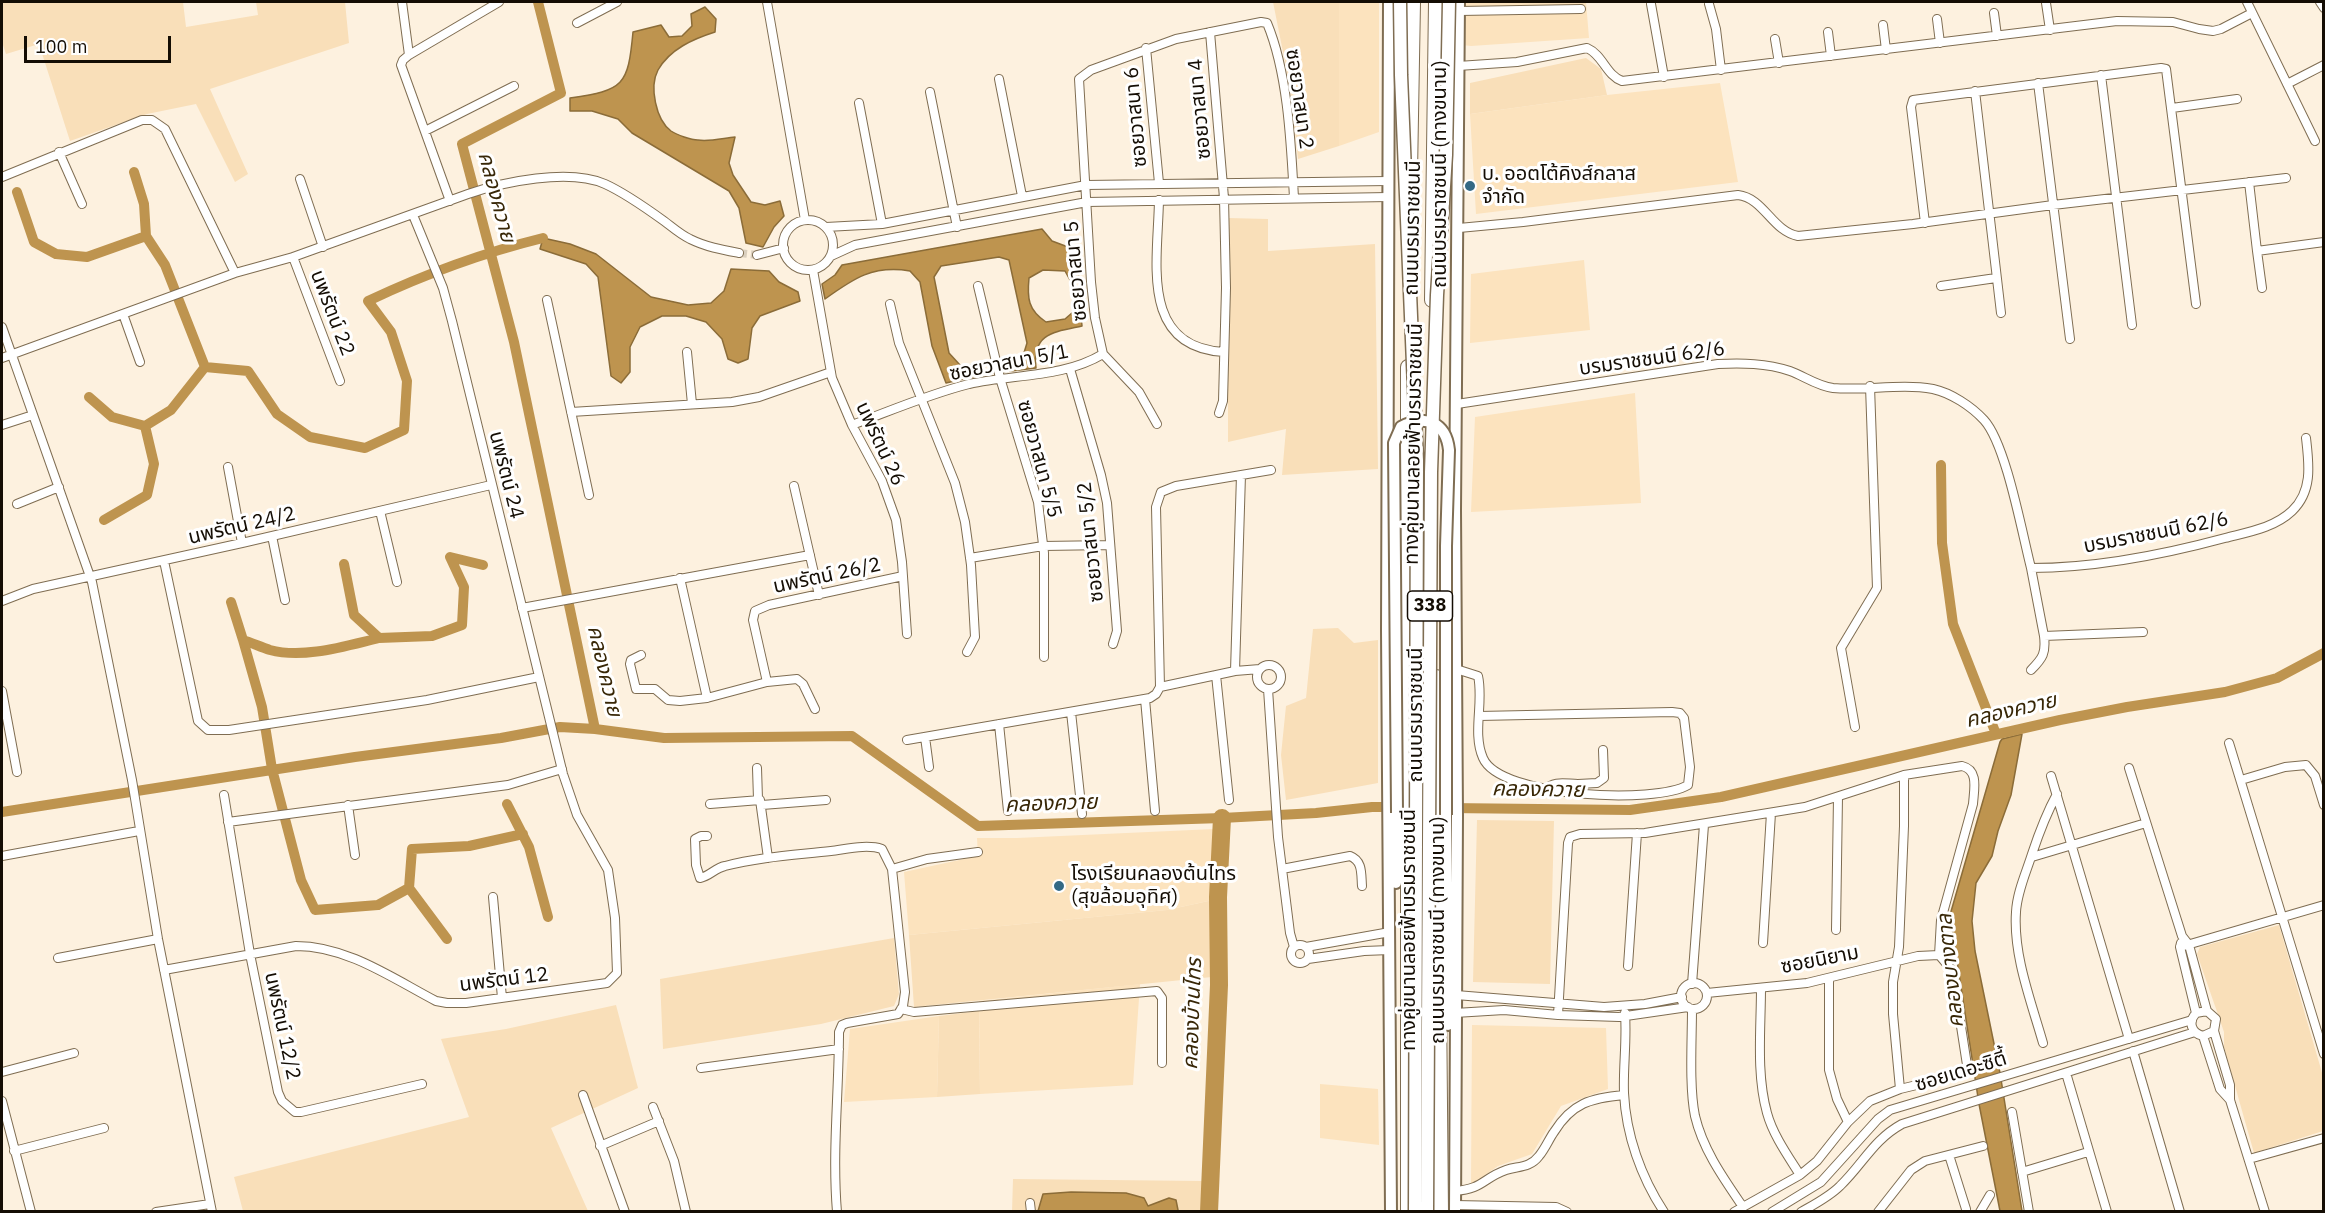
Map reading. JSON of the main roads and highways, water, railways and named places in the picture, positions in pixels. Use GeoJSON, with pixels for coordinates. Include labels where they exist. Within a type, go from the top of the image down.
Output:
{"type":"FeatureCollection","features":[{"type":"Feature","properties":{"kind":"highway","name":"ถนนบรมราชชนนี"},"geometry":{"type":"LineString","coordinates":[[1408,1212],[1398,813],[1409,782],[1408,282],[1413,2]]}},
{"type":"Feature","properties":{"kind":"highway","name":"ถนนบรมราชชนนี"},"geometry":{"type":"LineString","coordinates":[[1436,2],[1432,275],[1436,784],[1446,815],[1441,1212]]}},
{"type":"Feature","properties":{"kind":"main road","name":"338"},"geometry":{"type":"LineString","coordinates":[[1389,2],[1388,782],[1398,813],[1390,932],[1391,1212]]}},
{"type":"Feature","properties":{"kind":"main road","name":"ทางคู่ขนานลอยฟ้าบรมราชชนนี"},"geometry":{"type":"LineString","coordinates":[[1400,2],[1401,75],[1415,370],[1418,521],[1415,1212]]}},
{"type":"Feature","properties":{"kind":"main road","name":"ทางคู่ขนานลอยฟ้าบรมราชชนนี"},"geometry":{"type":"LineString","coordinates":[[1427,1212],[1431,472],[1437,295],[1446,154],[1449,2]]}},
{"type":"Feature","properties":{"kind":"main road","name":"ถนนบรมราชชนนี (ทางขนาน)"},"geometry":{"type":"LineString","coordinates":[[1455,1208],[1456,995],[1446,815],[1457,784],[1456,404],[1459,6]]}},
{"type":"Feature","properties":{"kind":"main road"},"geometry":{"type":"LineString","coordinates":[[1391,976],[1398,813],[1394,443],[1401,427],[1418,421],[1428,422],[1443,431],[1448,439],[1449,450],[1446,546],[1447,1004],[1455,1107]]}},
{"type":"Feature","properties":{"kind":"waterway","name":"คลองควาย"},"geometry":{"type":"LineString","coordinates":[[538,2],[561,93],[462,144],[514,342],[595,729],[664,738],[852,736],[978,826],[1222,818],[1397,807]]}},
{"type":"Feature","properties":{"kind":"waterway"},"geometry":{"type":"LineString","coordinates":[[134,172],[144,204],[146,236]]}},
{"type":"Feature","properties":{"kind":"waterway"},"geometry":{"type":"LineString","coordinates":[[17,192],[34,242],[56,254],[87,257],[146,236],[165,265],[205,367]]}},
{"type":"Feature","properties":{"kind":"waterway"},"geometry":{"type":"LineString","coordinates":[[89,397],[112,417],[145,426],[171,410],[205,367],[248,371],[277,414],[310,437],[365,448],[404,430],[407,381],[391,332],[368,301],[454,265],[543,238]]}},
{"type":"Feature","properties":{"kind":"waterway"},"geometry":{"type":"LineString","coordinates":[[104,520],[147,495],[154,464],[145,426]]}},
{"type":"Feature","properties":{"kind":"waterway"},"geometry":{"type":"LineString","coordinates":[[1941,465],[1942,543],[1953,624],[1996,734]]}},
{"type":"Feature","properties":{"kind":"waterway"},"geometry":{"type":"LineString","coordinates":[[344,564],[354,615],[379,638],[432,636],[462,625],[464,587],[450,557],[483,565]]}},
{"type":"Feature","properties":{"kind":"waterway"},"geometry":{"type":"LineString","coordinates":[[231,602],[243,640],[270,650],[310,652],[339,648],[379,638]]}},
{"type":"Feature","properties":{"kind":"waterway"},"geometry":{"type":"LineString","coordinates":[[243,640],[262,707],[272,769],[301,880],[315,910],[378,905],[409,888],[412,849],[469,846],[523,834]]}},
{"type":"Feature","properties":{"kind":"waterway","name":"คลองควาย"},"geometry":{"type":"LineString","coordinates":[[1448,808],[1630,810],[1721,797],[2060,720],[2225,692],[2277,678],[2324,653]]}},
{"type":"Feature","properties":{"kind":"waterway"},"geometry":{"type":"LineString","coordinates":[[2,812],[355,757],[501,738],[560,727],[595,729]]}},
{"type":"Feature","properties":{"kind":"waterway"},"geometry":{"type":"LineString","coordinates":[[507,804],[529,847],[548,917]]}},
{"type":"Feature","properties":{"kind":"waterway","name":"คลองบ้านไทร"},"geometry":{"type":"LineString","coordinates":[[1209,1212],[1219,985],[1218,897],[1222,818]]}},
{"type":"Feature","properties":{"kind":"waterway"},"geometry":{"type":"LineString","coordinates":[[409,888],[447,939]]}},
{"type":"Feature","properties":{"kind":"tunnel"},"geometry":{"type":"LineString","coordinates":[[739,253],[757,255]]}},
{"type":"Feature","properties":{"kind":"place","name":"บ. ออตโต้คิงส์กลาส จำกัด"},"geometry":{"type":"Point","coordinates":[1470,186]}},
{"type":"Feature","properties":{"kind":"place","name":"โรงเรียนคลองต้นไทร (สุขล้อมอุทิศ)"},"geometry":{"type":"Point","coordinates":[1059,886]}},
{"type":"Feature","properties":{"kind":"water label","name":"คลองบางตาล"},"geometry":{"type":"Point","coordinates":[1951,971]}}]}
